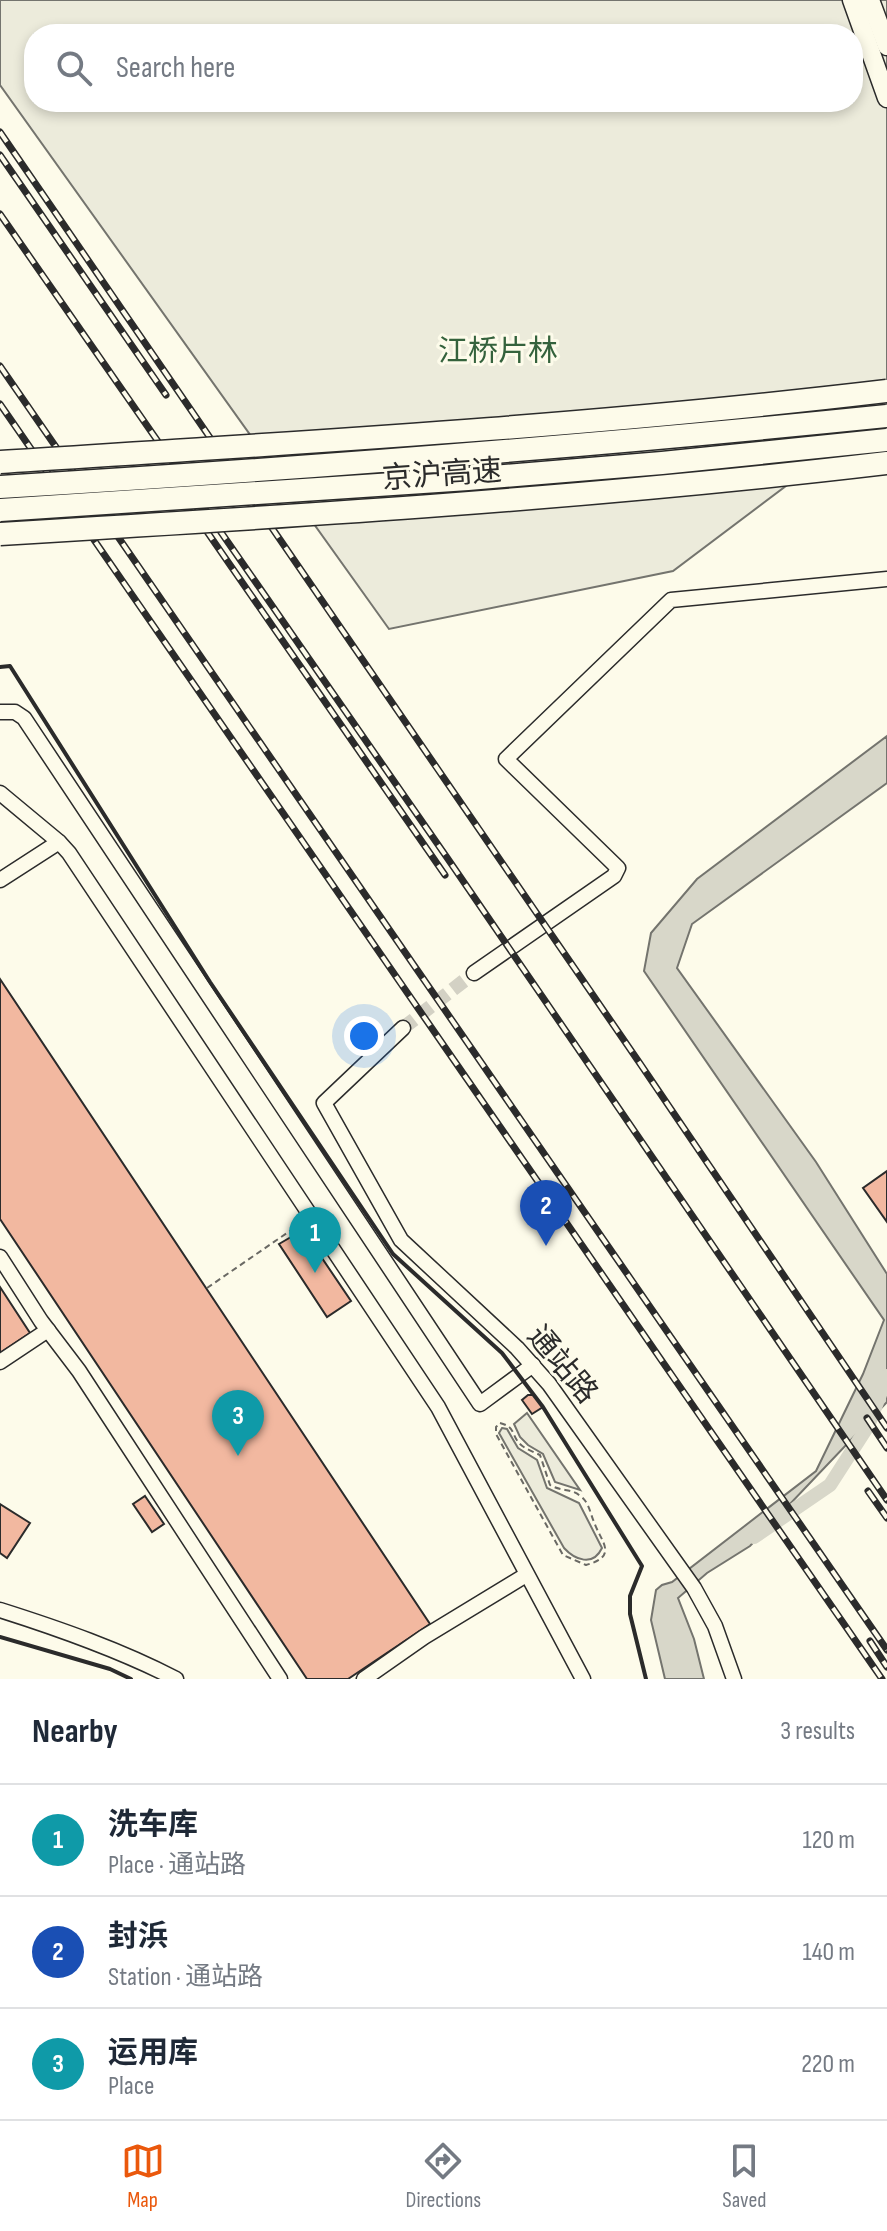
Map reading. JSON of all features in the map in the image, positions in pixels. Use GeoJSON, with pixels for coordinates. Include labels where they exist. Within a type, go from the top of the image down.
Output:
{"type":"FeatureCollection","features":[{"type":"Feature","properties":{"kind":"highway","name":"京沪高速"},"geometry":{"type":"LineString","coordinates":[[0,462],[551,424],[775,405],[887,391]]}},
{"type":"Feature","properties":{"kind":"highway","name":"京沪高速"},"geometry":{"type":"LineString","coordinates":[[0,487],[495,453],[887,416]]}},
{"type":"Feature","properties":{"kind":"highway","name":"京沪高速"},"geometry":{"type":"LineString","coordinates":[[0,510],[468,479],[887,440]]}},
{"type":"Feature","properties":{"kind":"highway","name":"京沪高速"},"geometry":{"type":"LineString","coordinates":[[0,534],[482,502],[887,463]]}},
{"type":"Feature","properties":{"kind":"main road"},"geometry":{"type":"LineString","coordinates":[[852,0],[861,24]]}},
{"type":"Feature","properties":{"kind":"main road"},"geometry":{"type":"LineString","coordinates":[[870,0],[887,46]]}},
{"type":"Feature","properties":{"kind":"main road"},"geometry":{"type":"LineString","coordinates":[[863,31],[887,98]]}},
{"type":"Feature","properties":{"kind":"street"},"geometry":{"type":"LineString","coordinates":[[474,973],[614,876],[618,868],[506,759],[671,600],[887,579]]}},
{"type":"Feature","properties":{"kind":"street"},"geometry":{"type":"LineString","coordinates":[[0,712],[15,712],[24,718],[480,1404],[533,1365]]}},
{"type":"Feature","properties":{"kind":"street"},"geometry":{"type":"LineString","coordinates":[[0,793],[69,853],[438,1407],[583,1679]]}},
{"type":"Feature","properties":{"kind":"street"},"geometry":{"type":"LineString","coordinates":[[0,880],[59,842]]}},
{"type":"Feature","properties":{"kind":"street","name":"通站路"},"geometry":{"type":"LineString","coordinates":[[403,1028],[324,1103],[401,1240],[533,1365],[678,1565],[715,1626],[734,1679]]}},
{"type":"Feature","properties":{"kind":"street"},"geometry":{"type":"LineString","coordinates":[[0,1257],[88,1385],[280,1679]]}},
{"type":"Feature","properties":{"kind":"street"},"geometry":{"type":"LineString","coordinates":[[0,1362],[48,1330]]}},
{"type":"Feature","properties":{"kind":"street"},"geometry":{"type":"LineString","coordinates":[[364,1679],[417,1642],[526,1575]]}},
{"type":"Feature","properties":{"kind":"street"},"geometry":{"type":"LineString","coordinates":[[0,1610],[89,1640],[176,1679]]}},
{"type":"Feature","properties":{"kind":"path"},"geometry":{"type":"LineString","coordinates":[[207,1288],[311,1216]]}},
{"type":"Feature","properties":{"kind":"path"},"geometry":{"type":"LineString","coordinates":[[497,1424],[508,1425],[518,1442],[540,1455],[550,1485],[561,1491],[573,1491],[585,1500],[606,1546],[604,1555],[595,1563],[586,1565],[563,1555],[496,1434],[497,1424]]}},
{"type":"Feature","properties":{"kind":"green space","name":"江桥片林"},"geometry":{"type":"Polygon","coordinates":[[[0,0],[887,0],[887,410],[673,571],[389,629],[0,85],[0,0]]]}},
{"type":"Feature","properties":{"kind":"green space"},"geometry":{"type":"Polygon","coordinates":[[[527,1413],[580,1490],[555,1482],[543,1454],[520,1437],[514,1424],[527,1413]]]}},
{"type":"Feature","properties":{"kind":"green space"},"geometry":{"type":"Polygon","coordinates":[[[502,1428],[507,1429],[518,1448],[537,1460],[547,1488],[579,1503],[602,1548],[594,1558],[578,1558],[564,1548],[499,1433],[502,1428]]]}},
{"type":"Feature","properties":{"kind":"shaded area"},"geometry":{"type":"Polygon","coordinates":[[[887,736],[887,783],[692,924],[677,968],[816,1162],[887,1274],[887,1402],[750,1546],[707,1573],[678,1598],[694,1639],[704,1679],[665,1679],[651,1620],[656,1590],[672,1582],[816,1471],[863,1374],[884,1320],[644,971],[651,933],[697,879],[887,736]]]}},
{"type":"Feature","properties":{"kind":"building"},"geometry":{"type":"Polygon","coordinates":[[[0,979],[430,1624],[348,1679],[307,1679],[0,1219],[0,979]]]}},
{"type":"Feature","properties":{"kind":"building"},"geometry":{"type":"Polygon","coordinates":[[[887,1171],[887,1222],[863,1188],[887,1171]]]}},
{"type":"Feature","properties":{"kind":"building"},"geometry":{"type":"Polygon","coordinates":[[[303,1230],[351,1301],[327,1317],[279,1244],[303,1230]]]}},
{"type":"Feature","properties":{"kind":"building"},"geometry":{"type":"Polygon","coordinates":[[[0,1287],[30,1333],[0,1353],[0,1287]]]}},
{"type":"Feature","properties":{"kind":"building"},"geometry":{"type":"Polygon","coordinates":[[[534,1395],[543,1407],[532,1414],[522,1400],[534,1395]]]}},
{"type":"Feature","properties":{"kind":"building"},"geometry":{"type":"Polygon","coordinates":[[[145,1496],[164,1524],[152,1532],[133,1504],[145,1496]]]}},
{"type":"Feature","properties":{"kind":"building"},"geometry":{"type":"Polygon","coordinates":[[[0,1504],[30,1523],[7,1558],[0,1553],[0,1504]]]}},
{"type":"Feature","properties":{"kind":"waterway"},"geometry":{"type":"LineString","coordinates":[[754,1537],[830,1485],[868,1426],[887,1376]]}},
{"type":"Feature","properties":{"kind":"tunnel"},"geometry":{"type":"LineString","coordinates":[[403,1028],[474,973]]}},
{"type":"Feature","properties":{"kind":"railway"},"geometry":{"type":"LineString","coordinates":[[0,132],[887,1428]]}},
{"type":"Feature","properties":{"kind":"railway"},"geometry":{"type":"LineString","coordinates":[[0,155],[166,395]]}},
{"type":"Feature","properties":{"kind":"railway"},"geometry":{"type":"LineString","coordinates":[[0,214],[448,859],[887,1500]]}},
{"type":"Feature","properties":{"kind":"railway"},"geometry":{"type":"LineString","coordinates":[[0,366],[887,1650]]}},
{"type":"Feature","properties":{"kind":"railway"},"geometry":{"type":"LineString","coordinates":[[0,404],[882,1679]]}},
{"type":"Feature","properties":{"kind":"railway"},"geometry":{"type":"LineString","coordinates":[[192,510],[445,875]]}},
{"type":"Feature","properties":{"kind":"railway"},"geometry":{"type":"LineString","coordinates":[[867,1418],[887,1448]]}},
{"type":"Feature","properties":{"kind":"railway"},"geometry":{"type":"LineString","coordinates":[[868,1491],[887,1518]]}},
{"type":"Feature","properties":{"kind":"railway"},"geometry":{"type":"LineString","coordinates":[[870,1641],[887,1667]]}},
{"type":"Feature","properties":{"kind":"wall"},"geometry":{"type":"LineString","coordinates":[[0,667],[10,666],[210,982],[393,1254],[502,1353],[543,1407],[642,1566],[630,1596],[630,1614],[646,1679]]}},
{"type":"Feature","properties":{"kind":"wall"},"geometry":{"type":"LineString","coordinates":[[0,1637],[110,1669],[131,1679]]}},
{"type":"Feature","properties":{"kind":"place","name":"封浜"},"geometry":{"type":"Point","coordinates":[546,1246]}},
{"type":"Feature","properties":{"kind":"place","name":"洗车库"},"geometry":{"type":"Point","coordinates":[315,1273]}},
{"type":"Feature","properties":{"kind":"place","name":"运用库"},"geometry":{"type":"Point","coordinates":[238,1456]}}]}
